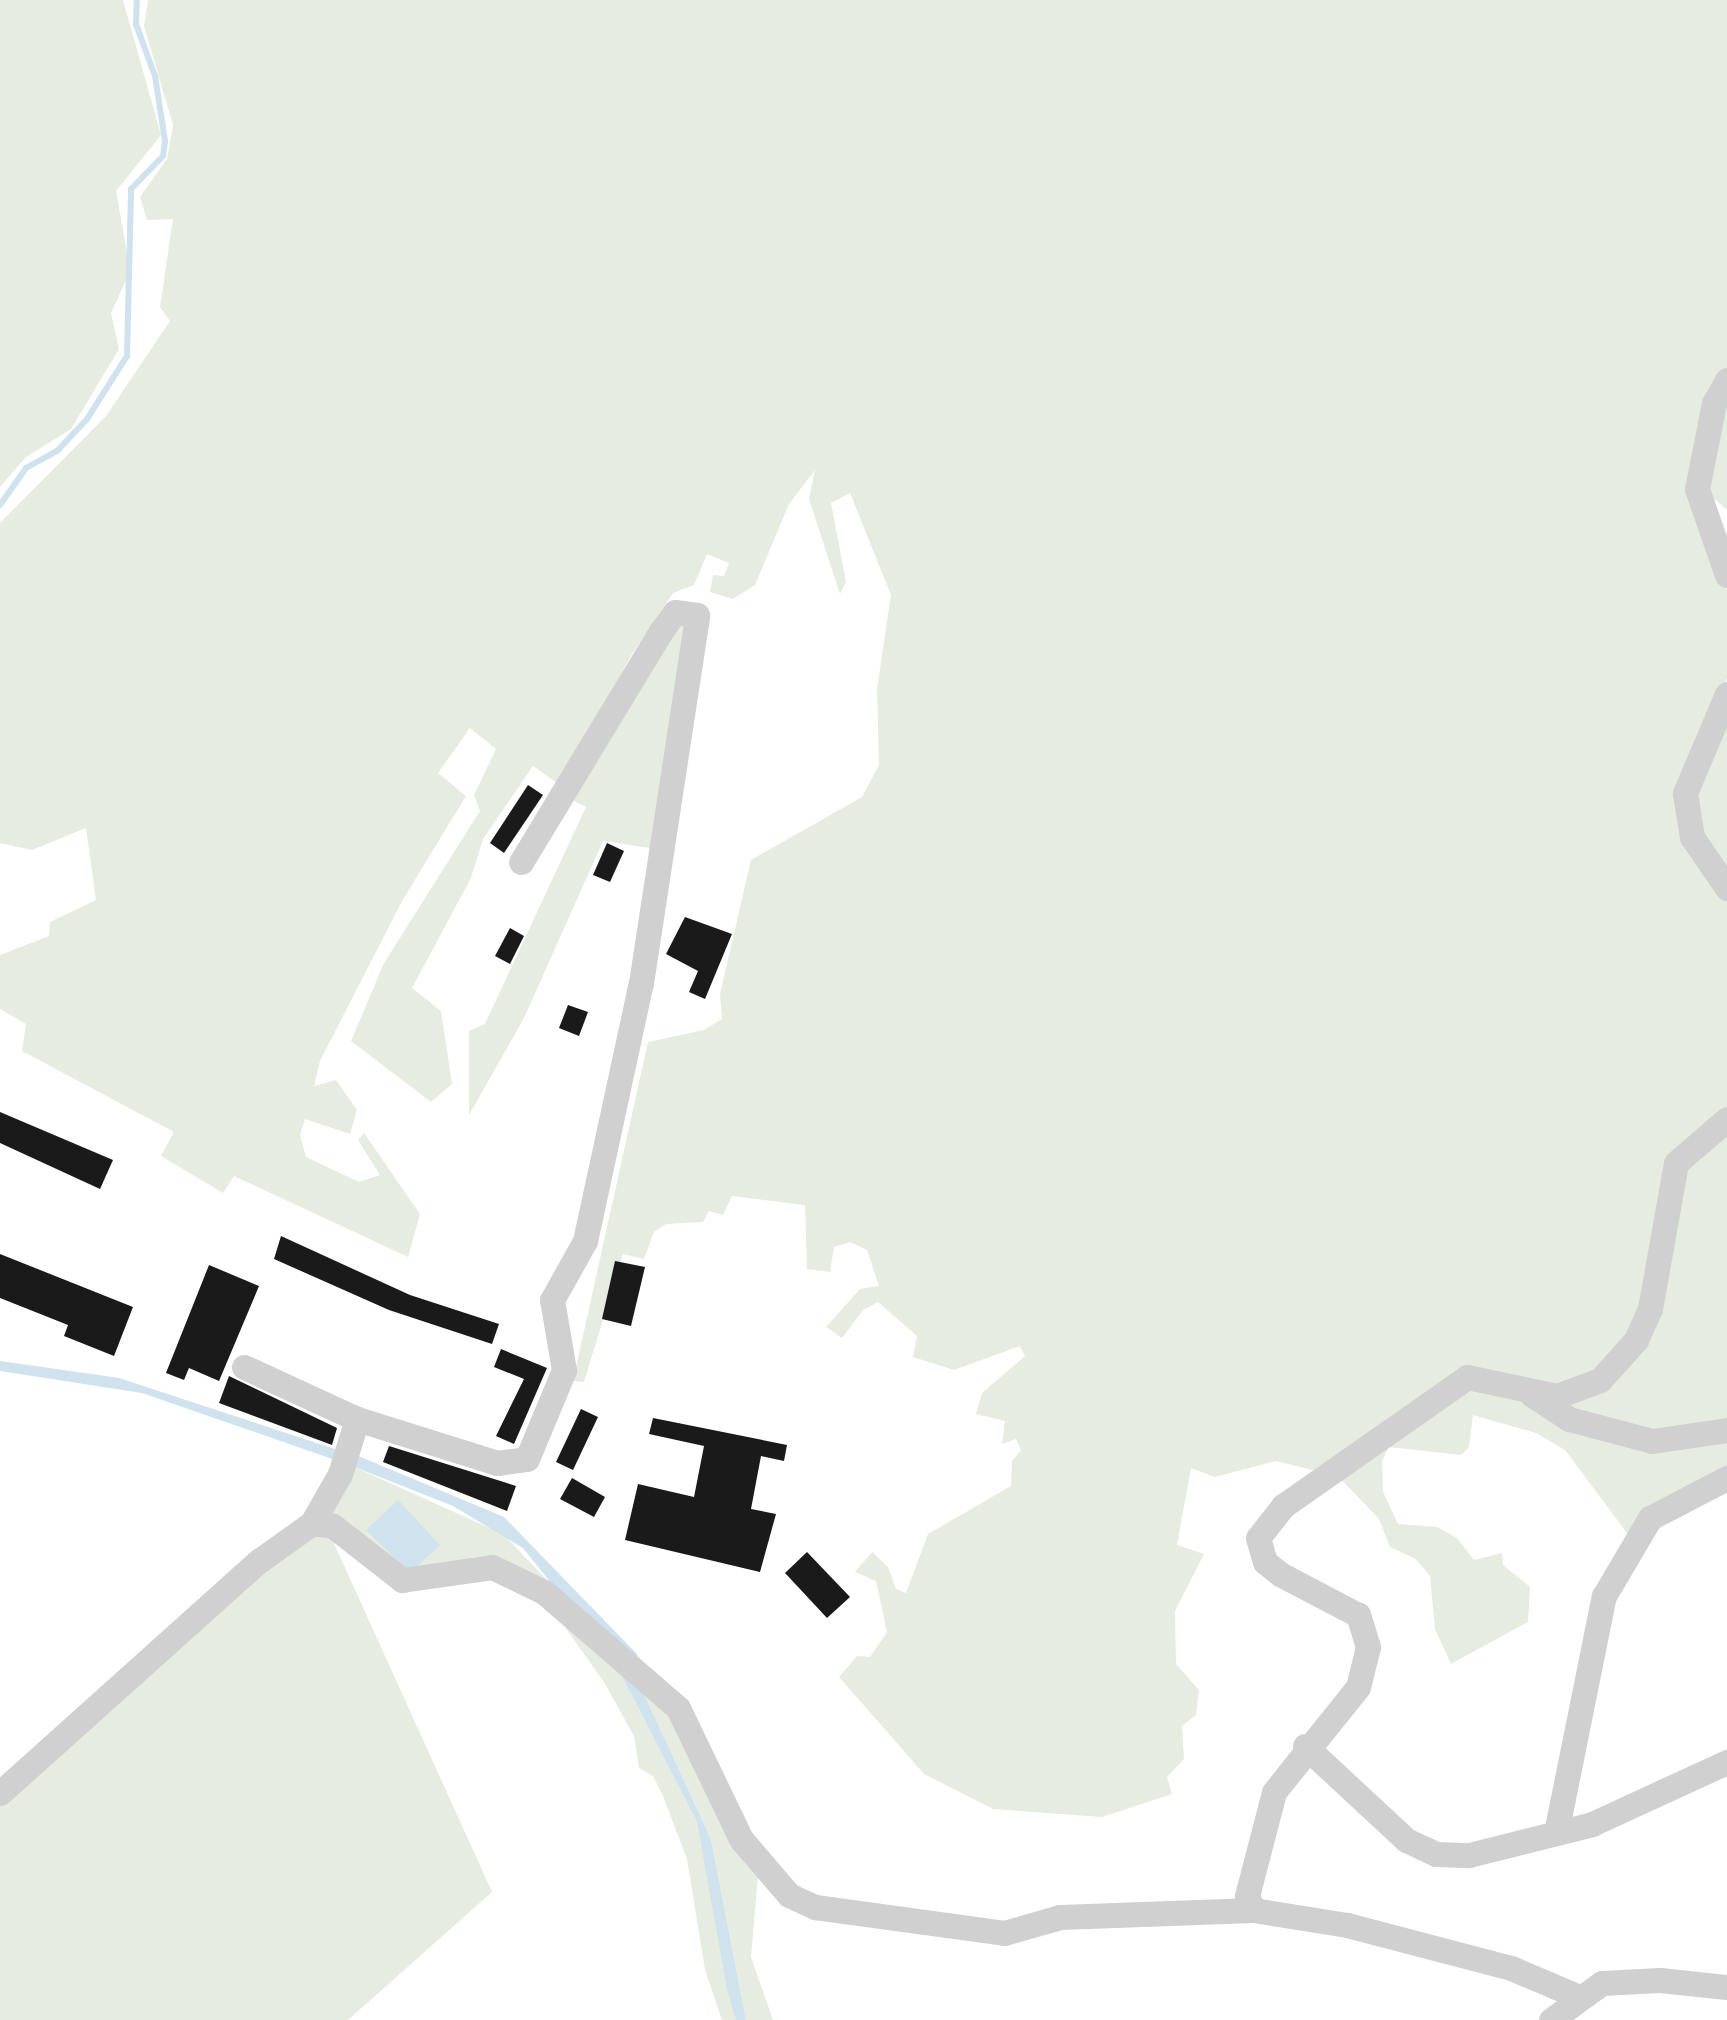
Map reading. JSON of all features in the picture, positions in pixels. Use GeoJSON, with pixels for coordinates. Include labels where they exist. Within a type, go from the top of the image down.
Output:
{"type":"FeatureCollection","features":[{"type":"Feature","properties":{"kind":"street"},"geometry":{"type":"LineString","coordinates":[[1727,380],[1714,403],[1698,489],[1727,576]]}},
{"type":"Feature","properties":{"kind":"street"},"geometry":{"type":"LineString","coordinates":[[244,1367],[355,1429],[497,1464],[527,1460],[564,1370],[552,1300],[586,1241],[641,982],[697,616],[676,612],[661,631],[520,862]]}},
{"type":"Feature","properties":{"kind":"street"},"geometry":{"type":"LineString","coordinates":[[1727,694],[1684,793],[1692,837],[1727,888]]}},
{"type":"Feature","properties":{"kind":"street"},"geometry":{"type":"LineString","coordinates":[[1530,1394],[1578,1392],[1600,1380],[1636,1340],[1650,1309],[1676,1163],[1727,1119]]}},
{"type":"Feature","properties":{"kind":"street"},"geometry":{"type":"LineString","coordinates":[[1253,1910],[1247,1896],[1274,1792],[1305,1746],[1358,1687],[1368,1647],[1358,1614],[1265,1562],[1258,1538],[1265,1524],[1467,1377],[1530,1394],[1569,1418],[1652,1441],[1727,1430]]}},
{"type":"Feature","properties":{"kind":"street"},"geometry":{"type":"LineString","coordinates":[[0,1793],[259,1562],[312,1523],[340,1474],[355,1429]]}},
{"type":"Feature","properties":{"kind":"street"},"geometry":{"type":"LineString","coordinates":[[1556,1834],[1604,1596],[1650,1518],[1727,1478]]}},
{"type":"Feature","properties":{"kind":"street"},"geometry":{"type":"LineString","coordinates":[[312,1523],[332,1526],[402,1580],[492,1568],[544,1592],[678,1708],[741,1839],[789,1895],[815,1906],[1004,1933],[1060,1916],[1253,1910],[1347,1925],[1511,1968],[1577,1996]]}},
{"type":"Feature","properties":{"kind":"street"},"geometry":{"type":"LineString","coordinates":[[1305,1746],[1406,1840],[1436,1854],[1469,1855],[1556,1834],[1650,1802],[1727,1762]]}},
{"type":"Feature","properties":{"kind":"street"},"geometry":{"type":"LineString","coordinates":[[1551,2020],[1577,1996],[1626,1980],[1727,1987]]}},
{"type":"Feature","properties":{"kind":"shaded area"},"geometry":{"type":"Polygon","coordinates":[[[0,0],[123,0],[161,135],[116,191],[127,253],[127,278],[111,313],[119,349],[71,429],[26,457],[0,487],[0,0]]]}},
{"type":"Feature","properties":{"kind":"shaded area"},"geometry":{"type":"Polygon","coordinates":[[[148,0],[1727,0],[1727,374],[1697,458],[1727,591],[1727,678],[1681,792],[1727,895],[1727,1113],[1689,1143],[1633,1338],[1576,1388],[1466,1373],[1324,1473],[1276,1461],[1215,1477],[1191,1468],[1177,1545],[1204,1554],[1175,1611],[1176,1664],[1199,1690],[1196,1715],[1182,1726],[1184,1759],[1167,1777],[1172,1794],[1102,1817],[993,1809],[924,1774],[839,1677],[857,1656],[870,1657],[887,1632],[876,1581],[855,1572],[872,1552],[888,1567],[896,1589],[906,1593],[928,1534],[1011,1486],[1012,1461],[1021,1450],[1016,1439],[1002,1444],[1005,1421],[976,1414],[982,1393],[1025,1356],[1020,1346],[954,1370],[913,1357],[917,1336],[878,1302],[863,1310],[842,1338],[826,1327],[860,1289],[879,1286],[867,1250],[850,1242],[834,1247],[830,1272],[807,1269],[805,1205],[732,1196],[723,1215],[709,1211],[703,1222],[666,1224],[654,1232],[644,1259],[623,1254],[584,1382],[573,1381],[648,1042],[704,1030],[722,1019],[720,994],[751,860],[862,797],[879,765],[877,689],[891,595],[850,493],[831,503],[846,582],[840,594],[809,499],[815,470],[789,504],[755,585],[733,599],[710,592],[713,575],[724,576],[729,563],[707,554],[694,585],[673,593],[632,654],[560,785],[533,766],[483,839],[471,878],[412,988],[441,1011],[452,1084],[431,1102],[351,1041],[384,963],[480,811],[474,795],[496,749],[470,728],[438,773],[466,796],[402,901],[320,1061],[314,1086],[336,1080],[357,1110],[350,1134],[305,1119],[300,1135],[306,1157],[359,1182],[380,1175],[358,1140],[364,1133],[420,1214],[408,1257],[234,1176],[223,1193],[161,1156],[174,1132],[22,1051],[26,1024],[0,1009],[0,955],[49,936],[50,922],[96,900],[86,828],[32,850],[0,843],[0,523],[106,416],[170,321],[160,307],[173,219],[147,220],[140,197],[167,159],[173,125],[144,26],[148,0]]]}},
{"type":"Feature","properties":{"kind":"shaded area"},"geometry":{"type":"Polygon","coordinates":[[[1727,388],[1727,510],[1702,488],[1727,388]]]}},
{"type":"Feature","properties":{"kind":"shaded area"},"geometry":{"type":"Polygon","coordinates":[[[677,621],[686,625],[650,848],[603,841],[524,1018],[469,1115],[469,1031],[485,1024],[586,807],[567,797],[677,621]]]}},
{"type":"Feature","properties":{"kind":"shaded area"},"geometry":{"type":"Polygon","coordinates":[[[1727,712],[1727,881],[1690,816],[1727,712]]]}},
{"type":"Feature","properties":{"kind":"shaded area"},"geometry":{"type":"Polygon","coordinates":[[[1727,1125],[1727,1427],[1652,1438],[1565,1413],[1565,1398],[1622,1365],[1680,1165],[1727,1125]]]}},
{"type":"Feature","properties":{"kind":"shaded area"},"geometry":{"type":"Polygon","coordinates":[[[1468,1382],[1530,1399],[1566,1424],[1727,1437],[1727,1471],[1630,1537],[1565,1450],[1536,1433],[1473,1415],[1469,1447],[1461,1455],[1389,1447],[1382,1461],[1383,1492],[1398,1524],[1437,1527],[1457,1538],[1474,1560],[1502,1553],[1503,1565],[1530,1587],[1528,1622],[1451,1664],[1435,1629],[1430,1576],[1416,1559],[1390,1547],[1379,1519],[1337,1475],[1468,1382]]]}},
{"type":"Feature","properties":{"kind":"shaded area"},"geometry":{"type":"Polygon","coordinates":[[[352,1466],[503,1534],[591,1626],[476,1557],[406,1575],[332,1514],[352,1466]]]}},
{"type":"Feature","properties":{"kind":"shaded area"},"geometry":{"type":"Polygon","coordinates":[[[327,1528],[492,1892],[348,2020],[0,2020],[0,1800],[295,1538],[327,1528]]]}},
{"type":"Feature","properties":{"kind":"shaded area"},"geometry":{"type":"Polygon","coordinates":[[[543,1596],[615,1663],[697,1822],[736,2020],[722,2020],[705,1970],[687,1859],[663,1796],[653,1776],[639,1768],[634,1736],[604,1682],[543,1596]]]}},
{"type":"Feature","properties":{"kind":"shaded area"},"geometry":{"type":"Polygon","coordinates":[[[639,1683],[676,1712],[758,1876],[751,1957],[773,2020],[746,2020],[711,1839],[639,1683]]]}},
{"type":"Feature","properties":{"kind":"water"},"geometry":{"type":"Polygon","coordinates":[[[0,1361],[119,1378],[341,1451],[338,1461],[142,1393],[0,1371],[0,1361]]]}},
{"type":"Feature","properties":{"kind":"water"},"geometry":{"type":"Polygon","coordinates":[[[356,1455],[504,1517],[637,1654],[639,1683],[711,1839],[746,2020],[736,2020],[727,1989],[697,1822],[615,1663],[523,1548],[453,1506],[352,1466],[356,1455]]]}},
{"type":"Feature","properties":{"kind":"water"},"geometry":{"type":"Polygon","coordinates":[[[398,1500],[440,1545],[410,1573],[366,1530],[398,1500]]]}},
{"type":"Feature","properties":{"kind":"building"},"geometry":{"type":"Polygon","coordinates":[[[528,785],[543,795],[504,853],[490,843],[528,785]]]}},
{"type":"Feature","properties":{"kind":"building"},"geometry":{"type":"Polygon","coordinates":[[[607,843],[624,851],[610,882],[593,875],[607,843]]]}},
{"type":"Feature","properties":{"kind":"building"},"geometry":{"type":"Polygon","coordinates":[[[685,917],[732,934],[705,999],[689,992],[698,971],[666,954],[685,917]]]}},
{"type":"Feature","properties":{"kind":"building"},"geometry":{"type":"Polygon","coordinates":[[[510,928],[524,936],[510,964],[495,956],[510,928]]]}},
{"type":"Feature","properties":{"kind":"building"},"geometry":{"type":"Polygon","coordinates":[[[568,1005],[588,1012],[579,1036],[559,1028],[568,1005]]]}},
{"type":"Feature","properties":{"kind":"building"},"geometry":{"type":"Polygon","coordinates":[[[0,1112],[113,1160],[100,1189],[0,1143],[0,1112]]]}},
{"type":"Feature","properties":{"kind":"building"},"geometry":{"type":"Polygon","coordinates":[[[281,1236],[410,1295],[499,1324],[492,1344],[389,1310],[274,1259],[281,1236]]]}},
{"type":"Feature","properties":{"kind":"building"},"geometry":{"type":"Polygon","coordinates":[[[0,1254],[133,1307],[114,1356],[64,1336],[68,1325],[0,1298],[0,1254]]]}},
{"type":"Feature","properties":{"kind":"building"},"geometry":{"type":"Polygon","coordinates":[[[615,1261],[645,1267],[631,1326],[602,1319],[615,1261]]]}},
{"type":"Feature","properties":{"kind":"building"},"geometry":{"type":"Polygon","coordinates":[[[209,1265],[259,1286],[219,1381],[189,1368],[184,1380],[166,1373],[209,1265]]]}},
{"type":"Feature","properties":{"kind":"building"},"geometry":{"type":"Polygon","coordinates":[[[501,1349],[547,1368],[514,1444],[496,1436],[524,1379],[494,1367],[501,1349]]]}},
{"type":"Feature","properties":{"kind":"building"},"geometry":{"type":"Polygon","coordinates":[[[229,1376],[337,1428],[332,1445],[219,1403],[229,1376]]]}},
{"type":"Feature","properties":{"kind":"building"},"geometry":{"type":"Polygon","coordinates":[[[581,1409],[598,1417],[573,1470],[556,1462],[581,1409]]]}},
{"type":"Feature","properties":{"kind":"building"},"geometry":{"type":"Polygon","coordinates":[[[653,1418],[787,1445],[784,1461],[761,1456],[751,1509],[776,1514],[760,1572],[625,1540],[638,1484],[694,1497],[704,1446],[649,1434],[653,1418]]]}},
{"type":"Feature","properties":{"kind":"building"},"geometry":{"type":"Polygon","coordinates":[[[389,1446],[516,1486],[507,1511],[383,1462],[389,1446]]]}},
{"type":"Feature","properties":{"kind":"building"},"geometry":{"type":"Polygon","coordinates":[[[572,1478],[605,1497],[594,1517],[560,1499],[572,1478]]]}},
{"type":"Feature","properties":{"kind":"building"},"geometry":{"type":"Polygon","coordinates":[[[807,1552],[850,1597],[827,1618],[785,1573],[807,1552]]]}},
{"type":"Feature","properties":{"kind":"waterway"},"geometry":{"type":"LineString","coordinates":[[0,505],[26,468],[58,450],[87,419],[127,356],[131,189],[163,156],[165,141],[155,76],[136,24],[137,0]]}}]}
